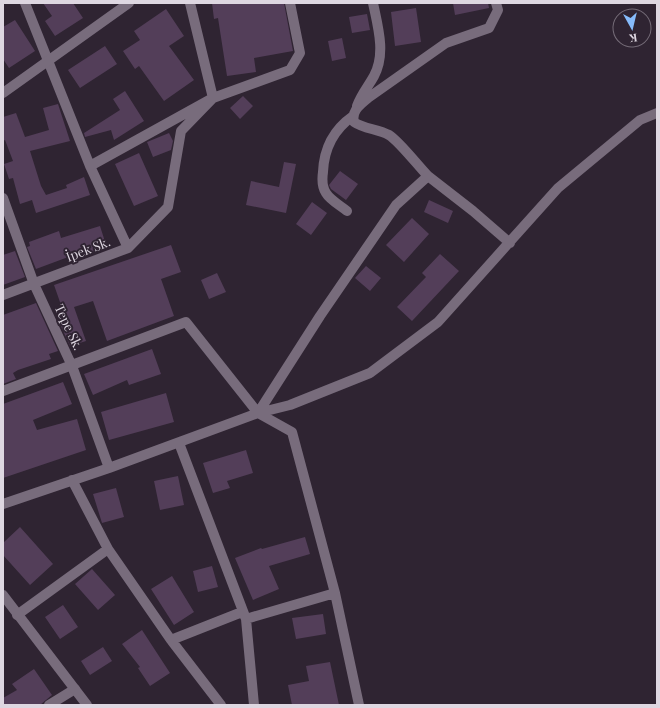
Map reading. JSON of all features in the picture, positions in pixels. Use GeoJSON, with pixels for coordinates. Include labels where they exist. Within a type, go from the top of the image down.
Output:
{"type":"FeatureCollection","features":[{"type":"Feature","properties":{"kind":"street"},"geometry":{"type":"LineString","coordinates":[[25,3],[90,166],[128,248]]}},
{"type":"Feature","properties":{"kind":"street"},"geometry":{"type":"LineString","coordinates":[[3,93],[129,3]]}},
{"type":"Feature","properties":{"kind":"street"},"geometry":{"type":"LineString","coordinates":[[190,3],[213,98]]}},
{"type":"Feature","properties":{"kind":"street"},"geometry":{"type":"LineString","coordinates":[[90,166],[213,98],[290,70],[300,53],[290,3]]}},
{"type":"Feature","properties":{"kind":"street"},"geometry":{"type":"LineString","coordinates":[[374,3],[380,36],[379,64],[374,76],[363,91],[355,112],[354,122],[359,126],[381,131],[391,137],[428,176],[473,211],[510,243]]}},
{"type":"Feature","properties":{"kind":"street"},"geometry":{"type":"LineString","coordinates":[[347,211],[326,194],[322,184],[325,151],[332,137],[342,123],[390,81],[446,43],[489,28],[498,10],[496,3]]}},
{"type":"Feature","properties":{"kind":"street","name":"İpek Sk."},"geometry":{"type":"LineString","coordinates":[[3,295],[128,248],[168,207],[182,131],[213,98]]}},
{"type":"Feature","properties":{"kind":"street"},"geometry":{"type":"LineString","coordinates":[[3,504],[109,468],[258,413],[290,405],[370,373],[438,322],[558,188],[640,120],[657,112]]}},
{"type":"Feature","properties":{"kind":"street"},"geometry":{"type":"LineString","coordinates":[[258,413],[320,316],[396,205],[428,176]]}},
{"type":"Feature","properties":{"kind":"street","name":"Tepe Sk."},"geometry":{"type":"LineString","coordinates":[[3,198],[34,284],[72,366],[109,468]]}},
{"type":"Feature","properties":{"kind":"street"},"geometry":{"type":"LineString","coordinates":[[3,391],[186,322],[258,413],[292,432],[335,594],[359,705]]}},
{"type":"Feature","properties":{"kind":"street"},"geometry":{"type":"LineString","coordinates":[[179,443],[244,616],[254,705]]}},
{"type":"Feature","properties":{"kind":"street"},"geometry":{"type":"LineString","coordinates":[[72,480],[108,549],[171,640],[221,705]]}},
{"type":"Feature","properties":{"kind":"street"},"geometry":{"type":"LineString","coordinates":[[17,615],[108,549]]}},
{"type":"Feature","properties":{"kind":"street"},"geometry":{"type":"LineString","coordinates":[[171,640],[244,616],[335,594]]}},
{"type":"Feature","properties":{"kind":"street"},"geometry":{"type":"LineString","coordinates":[[3,595],[6,607],[17,615],[87,705]]}},
{"type":"Feature","properties":{"kind":"street"},"geometry":{"type":"LineString","coordinates":[[49,705],[75,689]]}},
{"type":"Feature","properties":{"kind":"building"},"geometry":{"type":"Polygon","coordinates":[[[43,3],[73,3],[83,18],[55,36],[45,21],[52,16],[43,3]]]}},
{"type":"Feature","properties":{"kind":"building"},"geometry":{"type":"Polygon","coordinates":[[[212,3],[284,3],[293,51],[254,58],[256,72],[227,76],[218,18],[214,19],[212,3]]]}},
{"type":"Feature","properties":{"kind":"building"},"geometry":{"type":"Polygon","coordinates":[[[453,3],[488,3],[489,8],[455,15],[453,3]]]}},
{"type":"Feature","properties":{"kind":"building"},"geometry":{"type":"Polygon","coordinates":[[[416,8],[421,42],[395,46],[391,12],[416,8]]]}},
{"type":"Feature","properties":{"kind":"building"},"geometry":{"type":"Polygon","coordinates":[[[166,9],[184,36],[169,46],[194,80],[164,101],[139,66],[135,69],[123,51],[140,40],[134,31],[166,9]]]}},
{"type":"Feature","properties":{"kind":"building"},"geometry":{"type":"Polygon","coordinates":[[[367,14],[370,30],[352,33],[349,17],[367,14]]]}},
{"type":"Feature","properties":{"kind":"building"},"geometry":{"type":"Polygon","coordinates":[[[15,20],[35,51],[9,68],[3,59],[3,27],[15,20]]]}},
{"type":"Feature","properties":{"kind":"building"},"geometry":{"type":"Polygon","coordinates":[[[342,38],[346,58],[332,61],[328,41],[342,38]]]}},
{"type":"Feature","properties":{"kind":"building"},"geometry":{"type":"Polygon","coordinates":[[[105,46],[117,64],[80,88],[68,70],[105,46]]]}},
{"type":"Feature","properties":{"kind":"building"},"geometry":{"type":"Polygon","coordinates":[[[125,91],[144,121],[114,140],[111,130],[85,137],[84,133],[120,110],[113,99],[125,91]]]}},
{"type":"Feature","properties":{"kind":"building"},"geometry":{"type":"Polygon","coordinates":[[[243,96],[253,106],[240,119],[230,108],[243,96]]]}},
{"type":"Feature","properties":{"kind":"building"},"geometry":{"type":"Polygon","coordinates":[[[58,104],[70,141],[30,151],[41,186],[46,195],[67,188],[66,185],[84,177],[90,195],[36,213],[32,200],[20,204],[13,178],[9,179],[4,164],[13,161],[5,140],[3,141],[3,117],[16,113],[25,137],[49,130],[43,108],[58,104]]]}},
{"type":"Feature","properties":{"kind":"building"},"geometry":{"type":"Polygon","coordinates":[[[169,133],[173,141],[171,150],[153,157],[147,142],[169,133]]]}},
{"type":"Feature","properties":{"kind":"building"},"geometry":{"type":"Polygon","coordinates":[[[139,153],[158,196],[134,206],[115,164],[139,153]]]}},
{"type":"Feature","properties":{"kind":"building"},"geometry":{"type":"Polygon","coordinates":[[[284,162],[296,164],[286,213],[246,205],[251,181],[279,187],[284,162]]]}},
{"type":"Feature","properties":{"kind":"building"},"geometry":{"type":"Polygon","coordinates":[[[340,171],[358,184],[346,200],[331,189],[329,185],[340,171]]]}},
{"type":"Feature","properties":{"kind":"building"},"geometry":{"type":"Polygon","coordinates":[[[429,200],[453,211],[448,223],[424,212],[429,200]]]}},
{"type":"Feature","properties":{"kind":"building"},"geometry":{"type":"Polygon","coordinates":[[[312,202],[327,213],[311,235],[296,224],[312,202]]]}},
{"type":"Feature","properties":{"kind":"building"},"geometry":{"type":"Polygon","coordinates":[[[412,218],[429,234],[404,262],[386,245],[412,218]]]}},
{"type":"Feature","properties":{"kind":"building"},"geometry":{"type":"Polygon","coordinates":[[[100,226],[107,248],[80,256],[79,253],[36,269],[27,247],[30,246],[29,242],[59,231],[61,238],[100,226]]]}},
{"type":"Feature","properties":{"kind":"building"},"geometry":{"type":"Polygon","coordinates":[[[171,245],[181,272],[161,279],[174,316],[107,341],[93,301],[74,307],[86,341],[70,346],[60,324],[67,322],[54,285],[171,245]]]}},
{"type":"Feature","properties":{"kind":"building"},"geometry":{"type":"Polygon","coordinates":[[[15,251],[25,277],[3,285],[3,255],[15,251]]]}},
{"type":"Feature","properties":{"kind":"building"},"geometry":{"type":"Polygon","coordinates":[[[440,254],[459,271],[412,321],[397,307],[426,277],[422,273],[440,254]]]}},
{"type":"Feature","properties":{"kind":"building"},"geometry":{"type":"Polygon","coordinates":[[[366,266],[381,278],[370,291],[355,278],[366,266]]]}},
{"type":"Feature","properties":{"kind":"building"},"geometry":{"type":"Polygon","coordinates":[[[217,273],[226,292],[209,299],[201,280],[217,273]]]}},
{"type":"Feature","properties":{"kind":"building"},"geometry":{"type":"Polygon","coordinates":[[[36,303],[58,351],[49,354],[51,359],[13,373],[16,379],[3,384],[3,315],[36,303]]]}},
{"type":"Feature","properties":{"kind":"building"},"geometry":{"type":"Polygon","coordinates":[[[152,349],[161,374],[129,385],[127,380],[93,395],[84,374],[152,349]]]}},
{"type":"Feature","properties":{"kind":"building"},"geometry":{"type":"Polygon","coordinates":[[[63,382],[72,404],[33,420],[37,430],[77,419],[86,450],[3,478],[3,404],[63,382]]]}},
{"type":"Feature","properties":{"kind":"building"},"geometry":{"type":"Polygon","coordinates":[[[166,393],[174,422],[109,440],[101,412],[166,393]]]}},
{"type":"Feature","properties":{"kind":"building"},"geometry":{"type":"Polygon","coordinates":[[[246,450],[253,473],[227,481],[230,488],[213,493],[203,463],[246,450]]]}},
{"type":"Feature","properties":{"kind":"building"},"geometry":{"type":"Polygon","coordinates":[[[178,476],[184,505],[160,510],[154,481],[178,476]]]}},
{"type":"Feature","properties":{"kind":"building"},"geometry":{"type":"Polygon","coordinates":[[[116,488],[124,517],[102,523],[93,494],[116,488]]]}},
{"type":"Feature","properties":{"kind":"building"},"geometry":{"type":"Polygon","coordinates":[[[20,527],[53,564],[30,585],[3,555],[3,543],[20,527]]]}},
{"type":"Feature","properties":{"kind":"building"},"geometry":{"type":"Polygon","coordinates":[[[305,537],[310,554],[269,566],[279,589],[253,600],[235,558],[261,548],[262,549],[305,537]]]}},
{"type":"Feature","properties":{"kind":"building"},"geometry":{"type":"Polygon","coordinates":[[[212,566],[218,587],[198,592],[193,571],[212,566]]]}},
{"type":"Feature","properties":{"kind":"building"},"geometry":{"type":"Polygon","coordinates":[[[92,569],[115,595],[98,610],[75,584],[92,569]]]}},
{"type":"Feature","properties":{"kind":"building"},"geometry":{"type":"Polygon","coordinates":[[[172,576],[194,612],[174,625],[151,589],[172,576]]]}},
{"type":"Feature","properties":{"kind":"building"},"geometry":{"type":"Polygon","coordinates":[[[63,605],[78,627],[60,639],[45,617],[63,605]]]}},
{"type":"Feature","properties":{"kind":"building"},"geometry":{"type":"Polygon","coordinates":[[[323,614],[326,634],[296,639],[292,618],[323,614]]]}},
{"type":"Feature","properties":{"kind":"building"},"geometry":{"type":"Polygon","coordinates":[[[142,630],[170,673],[150,686],[138,668],[140,667],[122,644],[142,630]]]}},
{"type":"Feature","properties":{"kind":"building"},"geometry":{"type":"Polygon","coordinates":[[[103,647],[112,661],[90,675],[81,661],[103,647]]]}},
{"type":"Feature","properties":{"kind":"building"},"geometry":{"type":"Polygon","coordinates":[[[330,662],[339,705],[292,705],[288,685],[309,681],[306,666],[330,662]]]}},
{"type":"Feature","properties":{"kind":"building"},"geometry":{"type":"Polygon","coordinates":[[[34,669],[52,695],[40,705],[3,705],[3,698],[17,690],[12,684],[34,669]]]}}]}
